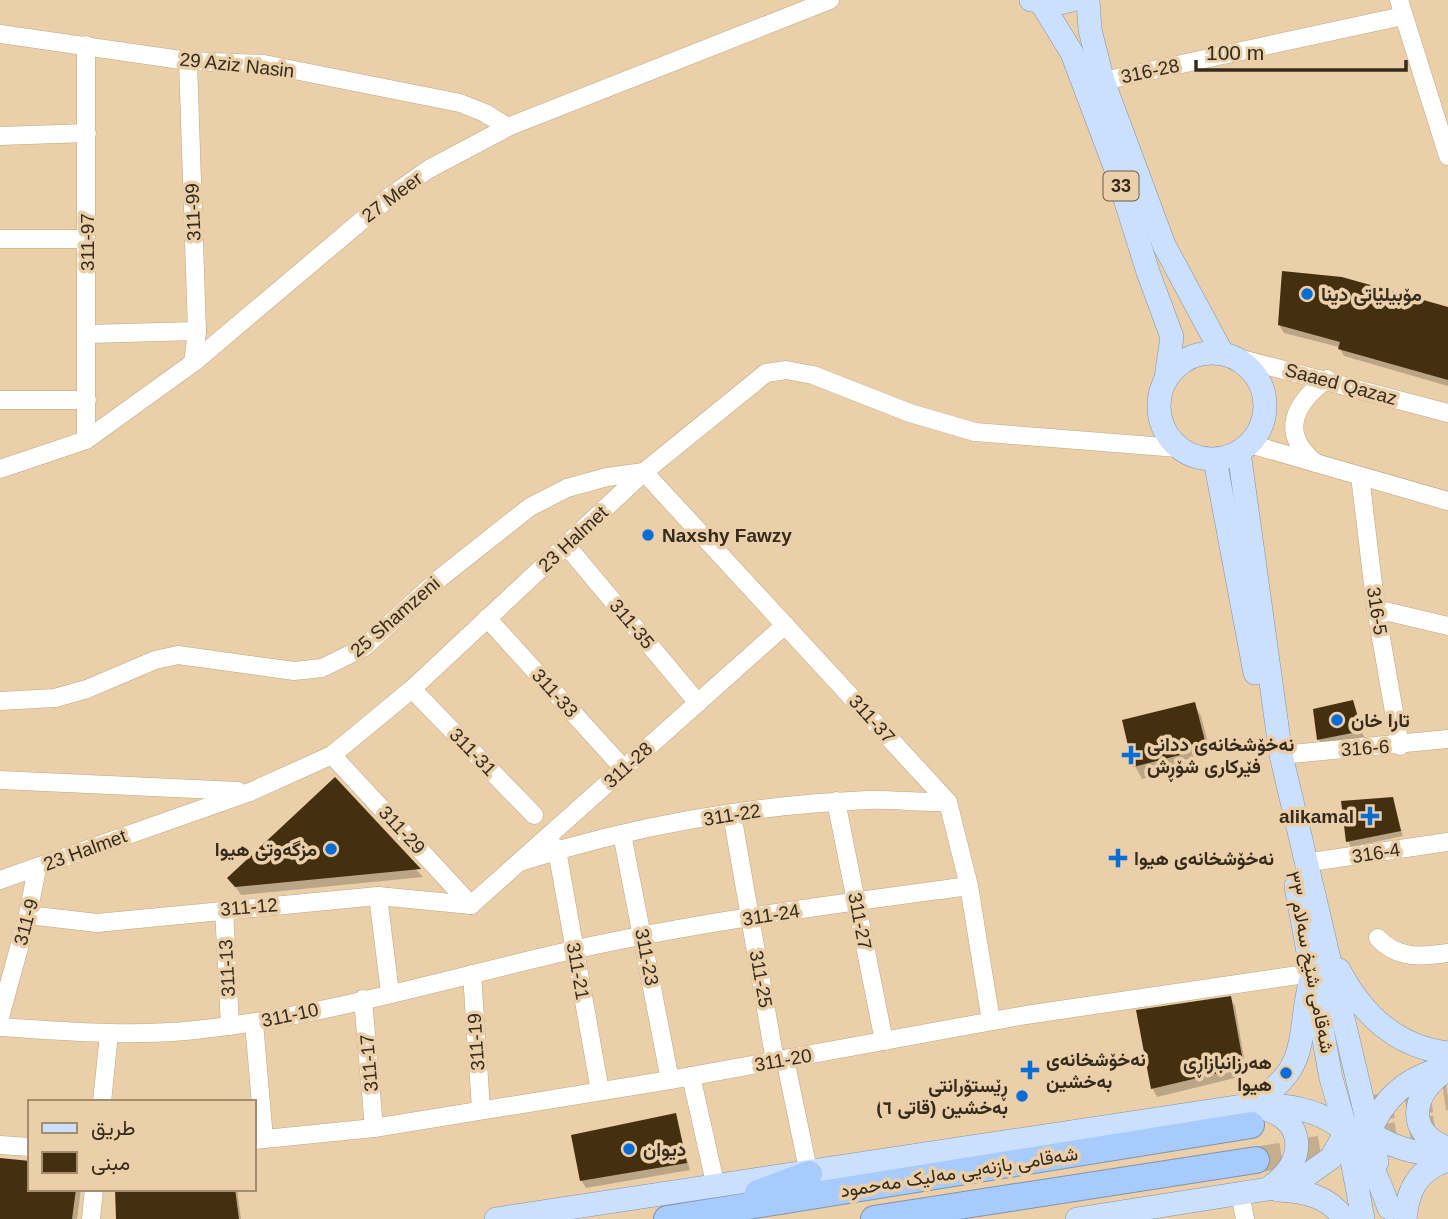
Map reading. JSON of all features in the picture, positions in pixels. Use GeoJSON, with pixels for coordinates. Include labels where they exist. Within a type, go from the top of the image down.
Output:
{"type":"FeatureCollection","features":[{"type":"Feature","properties":{"kind":"highway","name":"شەقامی بازنەیی مەلیک مەحمود"},"geometry":{"type":"LineString","coordinates":[[667,1219],[1250,1115]]}},
{"type":"Feature","properties":{"kind":"highway","name":"شەقامی بازنەیی مەلیک مەحمود"},"geometry":{"type":"LineString","coordinates":[[874,1219],[1256,1160]]}},
{"type":"Feature","properties":{"kind":"highway"},"geometry":{"type":"LineString","coordinates":[[704,1212],[809,1174]]}},
{"type":"Feature","properties":{"kind":"main road","name":"33"},"geometry":{"type":"LineString","coordinates":[[1036,2],[1072,0]]}},
{"type":"Feature","properties":{"kind":"main road","name":"33"},"geometry":{"type":"LineString","coordinates":[[1088,0],[1090,30],[1103,81],[1164,245],[1228,355],[1255,374],[1265,397],[1263,423],[1244,448]]}},
{"type":"Feature","properties":{"kind":"main road","name":"33"},"geometry":{"type":"LineString","coordinates":[[1036,2],[1072,53],[1115,167],[1172,337],[1166,378],[1161,390],[1159,415],[1169,439],[1178,448]]}},
{"type":"Feature","properties":{"kind":"main road"},"geometry":{"type":"LineString","coordinates":[[1166,378],[1184,360],[1209,352],[1228,355]]}},
{"type":"Feature","properties":{"kind":"main road"},"geometry":{"type":"LineString","coordinates":[[1178,448],[1189,455],[1215,460],[1244,448]]}},
{"type":"Feature","properties":{"kind":"main road","name":"شەقامی شێخ سەلام ٣٣"},"geometry":{"type":"LineString","coordinates":[[1244,448],[1281,755],[1304,863],[1356,1072],[1356,1216]]}},
{"type":"Feature","properties":{"kind":"main road","name":"شەقامی شێخ سەلام ٣٣"},"geometry":{"type":"LineString","coordinates":[[1215,460],[1331,1078],[1395,1215]]}},
{"type":"Feature","properties":{"kind":"main road"},"geometry":{"type":"LineString","coordinates":[[1324,940],[1349,989],[1372,1018],[1403,1040],[1448,1053]]}},
{"type":"Feature","properties":{"kind":"main road"},"geometry":{"type":"LineString","coordinates":[[1250,1115],[1282,1083],[1295,1065],[1312,972]]}},
{"type":"Feature","properties":{"kind":"main road"},"geometry":{"type":"LineString","coordinates":[[1077,1219],[1142,1213],[1268,1189],[1303,1178],[1323,1167],[1393,1093],[1419,1076],[1448,1068]]}},
{"type":"Feature","properties":{"kind":"main road"},"geometry":{"type":"LineString","coordinates":[[1448,1068],[1423,1091],[1417,1114],[1426,1135],[1448,1148]]}},
{"type":"Feature","properties":{"kind":"main road"},"geometry":{"type":"LineString","coordinates":[[496,1219],[1302,1107],[1358,1133],[1418,1153],[1448,1154]]}},
{"type":"Feature","properties":{"kind":"main road"},"geometry":{"type":"LineString","coordinates":[[1250,1115],[1282,1116],[1290,1123],[1298,1137],[1299,1149],[1293,1163],[1268,1189]]}},
{"type":"Feature","properties":{"kind":"main road"},"geometry":{"type":"LineString","coordinates":[[1395,1215],[1413,1184],[1428,1168],[1448,1160]]}},
{"type":"Feature","properties":{"kind":"main road"},"geometry":{"type":"LineString","coordinates":[[1268,1189],[1297,1191],[1317,1196],[1356,1216]]}},
{"type":"Feature","properties":{"kind":"street","name":"27 Meer"},"geometry":{"type":"LineString","coordinates":[[0,469],[86,440],[193,363],[392,195],[429,169],[508,127],[830,0]]}},
{"type":"Feature","properties":{"kind":"street","name":"316-28"},"geometry":{"type":"LineString","coordinates":[[1103,81],[1401,8]]}},
{"type":"Feature","properties":{"kind":"street"},"geometry":{"type":"LineString","coordinates":[[1401,8],[1444,128],[1448,156]]}},
{"type":"Feature","properties":{"kind":"street","name":"29 Aziz Nasin"},"geometry":{"type":"LineString","coordinates":[[0,33],[188,61],[264,64],[460,103],[485,113],[508,127]]}},
{"type":"Feature","properties":{"kind":"street","name":"311-97"},"geometry":{"type":"LineString","coordinates":[[86,45],[86,440]]}},
{"type":"Feature","properties":{"kind":"street","name":"311-99"},"geometry":{"type":"LineString","coordinates":[[188,61],[197,331],[193,363]]}},
{"type":"Feature","properties":{"kind":"street"},"geometry":{"type":"LineString","coordinates":[[0,136],[87,133]]}},
{"type":"Feature","properties":{"kind":"street"},"geometry":{"type":"LineString","coordinates":[[0,239],[86,239]]}},
{"type":"Feature","properties":{"kind":"street"},"geometry":{"type":"LineString","coordinates":[[87,334],[197,331]]}},
{"type":"Feature","properties":{"kind":"street","name":"Saaed Qazaz"},"geometry":{"type":"LineString","coordinates":[[1228,355],[1448,413]]}},
{"type":"Feature","properties":{"kind":"street","name":"23 Halmet"},"geometry":{"type":"LineString","coordinates":[[0,880],[250,792],[332,755],[412,689],[645,472],[758,378],[786,370],[813,375],[910,414],[975,432],[1178,448]]}},
{"type":"Feature","properties":{"kind":"street"},"geometry":{"type":"LineString","coordinates":[[1317,464],[1300,449],[1294,422],[1303,399],[1326,379]]}},
{"type":"Feature","properties":{"kind":"street"},"geometry":{"type":"LineString","coordinates":[[0,400],[87,400]]}},
{"type":"Feature","properties":{"kind":"street"},"geometry":{"type":"LineString","coordinates":[[1244,448],[1317,464],[1448,501]]}},
{"type":"Feature","properties":{"kind":"street","name":"311-37"},"geometry":{"type":"LineString","coordinates":[[645,472],[948,803],[969,886],[991,1021]]}},
{"type":"Feature","properties":{"kind":"street","name":"25 Shamzeni"},"geometry":{"type":"LineString","coordinates":[[0,701],[55,698],[86,689],[155,660],[178,655],[294,671],[322,668],[363,648],[440,578],[530,507],[567,488],[607,477],[645,472]]}},
{"type":"Feature","properties":{"kind":"street","name":"316-5"},"geometry":{"type":"LineString","coordinates":[[1360,476],[1376,609],[1400,746]]}},
{"type":"Feature","properties":{"kind":"street","name":"311-35"},"geometry":{"type":"LineString","coordinates":[[566,545],[698,703]]}},
{"type":"Feature","properties":{"kind":"street"},"geometry":{"type":"LineString","coordinates":[[1376,609],[1448,626]]}},
{"type":"Feature","properties":{"kind":"street","name":"311-33"},"geometry":{"type":"LineString","coordinates":[[487,618],[624,769]]}},
{"type":"Feature","properties":{"kind":"street","name":"311-28"},"geometry":{"type":"LineString","coordinates":[[552,844],[624,769],[785,625]]}},
{"type":"Feature","properties":{"kind":"street","name":"311-31"},"geometry":{"type":"LineString","coordinates":[[412,689],[534,815]]}},
{"type":"Feature","properties":{"kind":"street","name":"316-6"},"geometry":{"type":"LineString","coordinates":[[1281,755],[1400,746],[1448,739]]}},
{"type":"Feature","properties":{"kind":"street","name":"311-29"},"geometry":{"type":"LineString","coordinates":[[332,755],[471,905]]}},
{"type":"Feature","properties":{"kind":"street"},"geometry":{"type":"LineString","coordinates":[[0,780],[250,792]]}},
{"type":"Feature","properties":{"kind":"street","name":"311-22"},"geometry":{"type":"LineString","coordinates":[[471,905],[520,862],[552,844],[732,814],[836,802],[948,803]]}},
{"type":"Feature","properties":{"kind":"street","name":"311-27"},"geometry":{"type":"LineString","coordinates":[[836,802],[884,1041]]}},
{"type":"Feature","properties":{"kind":"street","name":"311-25"},"geometry":{"type":"LineString","coordinates":[[732,814],[750,918],[780,1060],[809,1174]]}},
{"type":"Feature","properties":{"kind":"street","name":"311-23"},"geometry":{"type":"LineString","coordinates":[[622,834],[670,1080]]}},
{"type":"Feature","properties":{"kind":"street","name":"316-4"},"geometry":{"type":"LineString","coordinates":[[1304,863],[1448,842]]}},
{"type":"Feature","properties":{"kind":"street","name":"311-21"},"geometry":{"type":"LineString","coordinates":[[552,844],[600,1091]]}},
{"type":"Feature","properties":{"kind":"street","name":"311-9"},"geometry":{"type":"LineString","coordinates":[[0,1017],[28,915],[37,868]]}},
{"type":"Feature","properties":{"kind":"street","name":"311-24"},"geometry":{"type":"LineString","coordinates":[[574,950],[750,918],[969,886]]}},
{"type":"Feature","properties":{"kind":"street"},"geometry":{"type":"LineString","coordinates":[[378,896],[390,993]]}},
{"type":"Feature","properties":{"kind":"street","name":"311-12"},"geometry":{"type":"LineString","coordinates":[[28,915],[97,923],[378,896],[471,905]]}},
{"type":"Feature","properties":{"kind":"street","name":"311-13"},"geometry":{"type":"LineString","coordinates":[[224,909],[230,1026]]}},
{"type":"Feature","properties":{"kind":"street"},"geometry":{"type":"LineString","coordinates":[[1378,938],[1393,952],[1402,954],[1448,953]]}},
{"type":"Feature","properties":{"kind":"street","name":"311-10"},"geometry":{"type":"LineString","coordinates":[[0,1027],[109,1034],[254,1023],[574,950]]}},
{"type":"Feature","properties":{"kind":"street","name":"311-20"},"geometry":{"type":"LineString","coordinates":[[259,1140],[374,1128],[670,1080],[991,1021],[1312,972]]}},
{"type":"Feature","properties":{"kind":"street","name":"311-19"},"geometry":{"type":"LineString","coordinates":[[472,974],[481,1109]]}},
{"type":"Feature","properties":{"kind":"street","name":"311-17"},"geometry":{"type":"LineString","coordinates":[[363,999],[374,1128]]}},
{"type":"Feature","properties":{"kind":"street"},"geometry":{"type":"LineString","coordinates":[[254,1023],[259,1140]]}},
{"type":"Feature","properties":{"kind":"street"},"geometry":{"type":"LineString","coordinates":[[102,1100],[109,1034]]}},
{"type":"Feature","properties":{"kind":"street"},"geometry":{"type":"LineString","coordinates":[[691,1076],[716,1187]]}},
{"type":"Feature","properties":{"kind":"street"},"geometry":{"type":"LineString","coordinates":[[0,1145],[28,1147]]}},
{"type":"Feature","properties":{"kind":"street"},"geometry":{"type":"LineString","coordinates":[[91,1219],[93,1191]]}},
{"type":"Feature","properties":{"kind":"street"},"geometry":{"type":"LineString","coordinates":[[1240,1193],[1245,1219]]}},
{"type":"Feature","properties":{"kind":"building"},"geometry":{"type":"Polygon","coordinates":[[[1282,271],[1342,277],[1448,307],[1448,380],[1338,349],[1340,342],[1278,325],[1282,271]]]}},
{"type":"Feature","properties":{"kind":"building","name":"تارا خان"},"geometry":{"type":"Polygon","coordinates":[[[1353,700],[1362,731],[1317,740],[1313,709],[1353,700]]]}},
{"type":"Feature","properties":{"kind":"building"},"geometry":{"type":"Polygon","coordinates":[[[1195,702],[1205,741],[1178,748],[1180,755],[1133,767],[1122,720],[1195,702]]]}},
{"type":"Feature","properties":{"kind":"building","name":"مزگەوتی هیوا"},"geometry":{"type":"Polygon","coordinates":[[[335,777],[421,869],[235,887],[227,878],[335,777]]]}},
{"type":"Feature","properties":{"kind":"building","name":"alikamal"},"geometry":{"type":"Polygon","coordinates":[[[1393,797],[1401,831],[1346,842],[1341,801],[1393,797]]]}},
{"type":"Feature","properties":{"kind":"building"},"geometry":{"type":"Polygon","coordinates":[[[1231,996],[1244,1067],[1151,1089],[1136,1010],[1231,996]]]}},
{"type":"Feature","properties":{"kind":"building","name":"دیوان"},"geometry":{"type":"Polygon","coordinates":[[[676,1113],[687,1163],[580,1181],[571,1135],[676,1113]]]}},
{"type":"Feature","properties":{"kind":"building"},"geometry":{"type":"Polygon","coordinates":[[[0,1158],[28,1161],[28,1191],[76,1191],[72,1219],[0,1219],[0,1158]]]}},
{"type":"Feature","properties":{"kind":"building"},"geometry":{"type":"Polygon","coordinates":[[[115,1191],[235,1191],[239,1219],[116,1219],[115,1191]]]}},
{"type":"Feature","properties":{"kind":"tunnel"},"geometry":{"type":"LineString","coordinates":[[1367,1109],[1448,1097]]}},
{"type":"Feature","properties":{"kind":"tunnel"},"geometry":{"type":"LineString","coordinates":[[1256,1160],[1448,1126]]}},
{"type":"Feature","properties":{"kind":"place","name":"مۆبیلیاتی دینا"},"geometry":{"type":"Point","coordinates":[1307,294]}},
{"type":"Feature","properties":{"kind":"place","name":"Naxshy Fawzy"},"geometry":{"type":"Point","coordinates":[648,535]}},
{"type":"Feature","properties":{"kind":"place","name":"تارا خان"},"geometry":{"type":"Point","coordinates":[1337,720]}},
{"type":"Feature","properties":{"kind":"place","name":"نەخۆشخانەی ددانی فێرکاری شۆڕش"},"geometry":{"type":"Point","coordinates":[1131,755]}},
{"type":"Feature","properties":{"kind":"place","name":"alikamal"},"geometry":{"type":"Point","coordinates":[1370,816]}},
{"type":"Feature","properties":{"kind":"place","name":"مزگەوتی هیوا"},"geometry":{"type":"Point","coordinates":[331,849]}},
{"type":"Feature","properties":{"kind":"place","name":"نەخۆشخانەی هیوا"},"geometry":{"type":"Point","coordinates":[1118,858]}},
{"type":"Feature","properties":{"kind":"place","name":"نەخۆشخانەی بەخشین"},"geometry":{"type":"Point","coordinates":[1030,1070]}},
{"type":"Feature","properties":{"kind":"place","name":"هەرزانبازاڕی هیوا"},"geometry":{"type":"Point","coordinates":[1286,1073]}},
{"type":"Feature","properties":{"kind":"place","name":"ڕێستۆرانتی بە‌خشین (قاتی ٦)"},"geometry":{"type":"Point","coordinates":[1022,1096]}},
{"type":"Feature","properties":{"kind":"place","name":"دیوان"},"geometry":{"type":"Point","coordinates":[629,1149]}}]}
